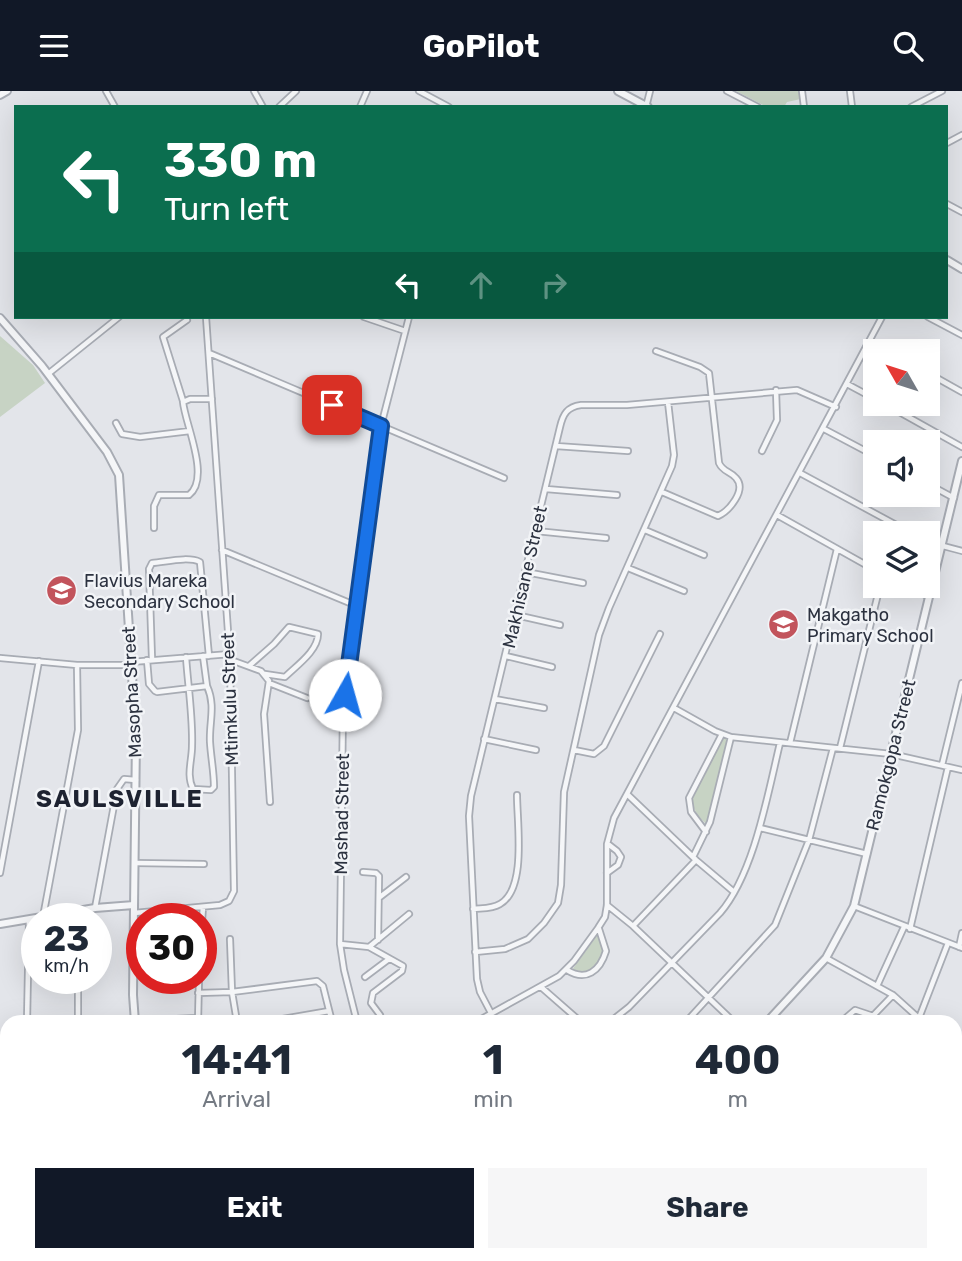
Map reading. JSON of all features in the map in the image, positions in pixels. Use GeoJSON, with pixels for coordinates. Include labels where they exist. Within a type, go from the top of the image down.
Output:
{"type":"FeatureCollection","features":[{"type":"Feature","properties":{"kind":"street"},"geometry":{"type":"LineString","coordinates":[[0,95],[7,91]]}},
{"type":"Feature","properties":{"kind":"street"},"geometry":{"type":"LineString","coordinates":[[281,105],[296,91]]}},
{"type":"Feature","properties":{"kind":"street"},"geometry":{"type":"LineString","coordinates":[[419,91],[445,105]]}},
{"type":"Feature","properties":{"kind":"street"},"geometry":{"type":"LineString","coordinates":[[618,91],[645,105]]}},
{"type":"Feature","properties":{"kind":"street"},"geometry":{"type":"LineString","coordinates":[[727,91],[754,105]]}},
{"type":"Feature","properties":{"kind":"street"},"geometry":{"type":"LineString","coordinates":[[915,105],[942,91]]}},
{"type":"Feature","properties":{"kind":"street","name":"Masopha Street"},"geometry":{"type":"LineString","coordinates":[[0,318],[48,374],[112,458],[119,475],[136,780],[134,903]]}},
{"type":"Feature","properties":{"kind":"street"},"geometry":{"type":"LineString","coordinates":[[48,374],[117,319]]}},
{"type":"Feature","properties":{"kind":"street","name":"Mtimkulu Street"},"geometry":{"type":"LineString","coordinates":[[206,319],[230,657],[234,891],[232,898],[217,904]]}},
{"type":"Feature","properties":{"kind":"street"},"geometry":{"type":"LineString","coordinates":[[370,319],[405,331]]}},
{"type":"Feature","properties":{"kind":"street","name":"Mashad Street"},"geometry":{"type":"LineString","coordinates":[[355,1015],[340,944],[343,708],[381,426],[408,319]]}},
{"type":"Feature","properties":{"kind":"street"},"geometry":{"type":"LineString","coordinates":[[871,339],[881,319]]}},
{"type":"Feature","properties":{"kind":"street"},"geometry":{"type":"LineString","coordinates":[[932,319],[962,335]]}},
{"type":"Feature","properties":{"kind":"street"},"geometry":{"type":"LineString","coordinates":[[154,528],[154,506],[159,495],[191,494],[196,486],[196,458],[183,402],[163,337],[187,320]]}},
{"type":"Feature","properties":{"kind":"street"},"geometry":{"type":"LineString","coordinates":[[656,351],[707,371],[719,463],[722,469],[738,480],[739,488],[727,511],[718,516],[662,492]]}},
{"type":"Feature","properties":{"kind":"street"},"geometry":{"type":"LineString","coordinates":[[208,352],[504,478]]}},
{"type":"Feature","properties":{"kind":"street"},"geometry":{"type":"LineString","coordinates":[[488,1015],[567,970],[605,916],[610,826],[863,354]]}},
{"type":"Feature","properties":{"kind":"street"},"geometry":{"type":"LineString","coordinates":[[940,380],[962,392]]}},
{"type":"Feature","properties":{"kind":"street"},"geometry":{"type":"LineString","coordinates":[[847,384],[863,393]]}},
{"type":"Feature","properties":{"kind":"street"},"geometry":{"type":"LineString","coordinates":[[762,451],[777,420],[776,390]]}},
{"type":"Feature","properties":{"kind":"street","name":"Makhisane Street"},"geometry":{"type":"LineString","coordinates":[[491,1013],[478,985],[475,952],[469,816],[472,788],[563,416],[573,406],[668,402],[776,390],[802,391],[836,407]]}},
{"type":"Feature","properties":{"kind":"street"},"geometry":{"type":"LineString","coordinates":[[183,402],[190,399],[212,399]]}},
{"type":"Feature","properties":{"kind":"street"},"geometry":{"type":"LineString","coordinates":[[475,952],[505,949],[528,939],[558,903],[563,803],[602,626],[662,492],[673,461],[668,402]]}},
{"type":"Feature","properties":{"kind":"street"},"geometry":{"type":"LineString","coordinates":[[908,417],[962,447]]}},
{"type":"Feature","properties":{"kind":"street"},"geometry":{"type":"LineString","coordinates":[[116,423],[122,434],[141,437],[190,431]]}},
{"type":"Feature","properties":{"kind":"street"},"geometry":{"type":"LineString","coordinates":[[824,429],[863,450]]}},
{"type":"Feature","properties":{"kind":"street"},"geometry":{"type":"LineString","coordinates":[[556,446],[628,451]]}},
{"type":"Feature","properties":{"kind":"street","name":"Ramokgopa Street"},"geometry":{"type":"LineString","coordinates":[[940,555],[962,461]]}},
{"type":"Feature","properties":{"kind":"street"},"geometry":{"type":"LineString","coordinates":[[800,473],[889,521]]}},
{"type":"Feature","properties":{"kind":"street"},"geometry":{"type":"LineString","coordinates":[[545,489],[617,495]]}},
{"type":"Feature","properties":{"kind":"street"},"geometry":{"type":"LineString","coordinates":[[940,490],[954,498]]}},
{"type":"Feature","properties":{"kind":"street"},"geometry":{"type":"LineString","coordinates":[[777,515],[863,564]]}},
{"type":"Feature","properties":{"kind":"street"},"geometry":{"type":"LineString","coordinates":[[645,530],[704,555]]}},
{"type":"Feature","properties":{"kind":"street"},"geometry":{"type":"LineString","coordinates":[[536,531],[606,538]]}},
{"type":"Feature","properties":{"kind":"street"},"geometry":{"type":"LineString","coordinates":[[942,547],[962,551]]}},
{"type":"Feature","properties":{"kind":"street"},"geometry":{"type":"LineString","coordinates":[[790,743],[836,549]]}},
{"type":"Feature","properties":{"kind":"street"},"geometry":{"type":"LineString","coordinates":[[222,550],[357,606]]}},
{"type":"Feature","properties":{"kind":"street"},"geometry":{"type":"LineString","coordinates":[[186,657],[188,688],[192,748],[189,779],[193,789],[211,790],[214,787],[210,739],[213,714],[206,687],[200,562],[195,559],[152,563],[149,569],[149,684],[155,691],[188,688],[206,687]]}},
{"type":"Feature","properties":{"kind":"street"},"geometry":{"type":"LineString","coordinates":[[628,568],[684,591]]}},
{"type":"Feature","properties":{"kind":"street"},"geometry":{"type":"LineString","coordinates":[[526,572],[583,583]]}},
{"type":"Feature","properties":{"kind":"street"},"geometry":{"type":"LineString","coordinates":[[693,1015],[775,925],[809,840],[877,598]]}},
{"type":"Feature","properties":{"kind":"street","name":"Ramokgopa Street"},"geometry":{"type":"LineString","coordinates":[[773,1015],[826,958],[854,907],[930,598]]}},
{"type":"Feature","properties":{"kind":"street"},"geometry":{"type":"LineString","coordinates":[[516,615],[560,625]]}},
{"type":"Feature","properties":{"kind":"street"},"geometry":{"type":"LineString","coordinates":[[0,658],[77,664],[131,664],[186,657],[230,657],[248,666],[265,674],[285,677],[312,649],[318,641],[318,634],[289,627],[248,666]]}},
{"type":"Feature","properties":{"kind":"street"},"geometry":{"type":"LineString","coordinates":[[575,750],[594,754],[601,750],[660,634]]}},
{"type":"Feature","properties":{"kind":"street"},"geometry":{"type":"LineString","coordinates":[[506,656],[552,667]]}},
{"type":"Feature","properties":{"kind":"street"},"geometry":{"type":"LineString","coordinates":[[0,873],[39,661]]}},
{"type":"Feature","properties":{"kind":"street"},"geometry":{"type":"LineString","coordinates":[[46,903],[78,730],[77,664]]}},
{"type":"Feature","properties":{"kind":"street"},"geometry":{"type":"LineString","coordinates":[[265,674],[269,683],[264,714],[270,801]]}},
{"type":"Feature","properties":{"kind":"street"},"geometry":{"type":"LineString","coordinates":[[269,683],[307,698]]}},
{"type":"Feature","properties":{"kind":"street"},"geometry":{"type":"LineString","coordinates":[[877,986],[907,928],[962,683]]}},
{"type":"Feature","properties":{"kind":"street"},"geometry":{"type":"LineString","coordinates":[[495,699],[544,708]]}},
{"type":"Feature","properties":{"kind":"street"},"geometry":{"type":"LineString","coordinates":[[674,708],[731,737],[891,754],[962,770]]}},
{"type":"Feature","properties":{"kind":"street"},"geometry":{"type":"LineString","coordinates":[[706,832],[691,812],[689,798],[722,734]]}},
{"type":"Feature","properties":{"kind":"street"},"geometry":{"type":"LineString","coordinates":[[633,926],[695,859],[713,813],[731,737]]}},
{"type":"Feature","properties":{"kind":"street"},"geometry":{"type":"LineString","coordinates":[[484,740],[536,750]]}},
{"type":"Feature","properties":{"kind":"street"},"geometry":{"type":"LineString","coordinates":[[619,1015],[726,905],[734,892],[760,828],[780,743]]}},
{"type":"Feature","properties":{"kind":"street"},"geometry":{"type":"LineString","coordinates":[[96,903],[117,789],[124,779],[136,780]]}},
{"type":"Feature","properties":{"kind":"street"},"geometry":{"type":"LineString","coordinates":[[627,793],[695,859],[734,892]]}},
{"type":"Feature","properties":{"kind":"street"},"geometry":{"type":"LineString","coordinates":[[473,909],[502,903],[516,882],[517,795]]}},
{"type":"Feature","properties":{"kind":"street"},"geometry":{"type":"LineString","coordinates":[[760,828],[867,854]]}},
{"type":"Feature","properties":{"kind":"street"},"geometry":{"type":"LineString","coordinates":[[607,844],[621,857],[618,865],[607,873]]}},
{"type":"Feature","properties":{"kind":"street"},"geometry":{"type":"LineString","coordinates":[[135,863],[204,864]]}},
{"type":"Feature","properties":{"kind":"street"},"geometry":{"type":"LineString","coordinates":[[363,872],[379,874],[378,940]]}},
{"type":"Feature","properties":{"kind":"street"},"geometry":{"type":"LineString","coordinates":[[379,898],[407,877]]}},
{"type":"Feature","properties":{"kind":"street"},"geometry":{"type":"LineString","coordinates":[[607,905],[633,926],[727,1015]]}},
{"type":"Feature","properties":{"kind":"street"},"geometry":{"type":"LineString","coordinates":[[854,907],[960,947],[962,933]]}},
{"type":"Feature","properties":{"kind":"street"},"geometry":{"type":"LineString","coordinates":[[369,947],[409,914]]}},
{"type":"Feature","properties":{"kind":"street"},"geometry":{"type":"LineString","coordinates":[[0,924],[21,921]]}},
{"type":"Feature","properties":{"kind":"street"},"geometry":{"type":"LineString","coordinates":[[567,970],[586,976],[598,967],[606,951],[598,928]]}},
{"type":"Feature","properties":{"kind":"street"},"geometry":{"type":"LineString","coordinates":[[230,939],[236,1015]]}},
{"type":"Feature","properties":{"kind":"street"},"geometry":{"type":"LineString","coordinates":[[923,1015],[948,943]]}},
{"type":"Feature","properties":{"kind":"street"},"geometry":{"type":"LineString","coordinates":[[340,944],[369,947],[400,963],[404,968],[373,993],[371,1003],[380,1015]]}},
{"type":"Feature","properties":{"kind":"street"},"geometry":{"type":"LineString","coordinates":[[365,977],[390,958]]}},
{"type":"Feature","properties":{"kind":"street"},"geometry":{"type":"LineString","coordinates":[[826,958],[892,995],[915,1015]]}},
{"type":"Feature","properties":{"kind":"street"},"geometry":{"type":"LineString","coordinates":[[217,992],[317,981],[323,986],[330,1015]]}},
{"type":"Feature","properties":{"kind":"street"},"geometry":{"type":"LineString","coordinates":[[541,987],[573,1015]]}},
{"type":"Feature","properties":{"kind":"street"},"geometry":{"type":"LineString","coordinates":[[27,1015],[28,994]]}},
{"type":"Feature","properties":{"kind":"street"},"geometry":{"type":"LineString","coordinates":[[78,994],[78,1015]]}},
{"type":"Feature","properties":{"kind":"street","name":"Masopha Street"},"geometry":{"type":"LineString","coordinates":[[135,994],[135,1015]]}},
{"type":"Feature","properties":{"kind":"street"},"geometry":{"type":"LineString","coordinates":[[197,1015],[198,994]]}},
{"type":"Feature","properties":{"kind":"street"},"geometry":{"type":"LineString","coordinates":[[874,1015],[892,995]]}},
{"type":"Feature","properties":{"kind":"street"},"geometry":{"type":"LineString","coordinates":[[849,1015],[855,1010],[870,1015]]}},
{"type":"Feature","properties":{"kind":"street"},"geometry":{"type":"LineString","coordinates":[[306,1015],[329,1011]]}},
{"type":"Feature","properties":{"kind":"green space"},"geometry":{"type":"Polygon","coordinates":[[[736,91],[800,91],[801,99],[787,102],[785,105],[763,105],[736,91]]]}},
{"type":"Feature","properties":{"kind":"green space"},"geometry":{"type":"Polygon","coordinates":[[[0,336],[33,365],[45,383],[0,417],[0,336]]]}},
{"type":"Feature","properties":{"kind":"green space"},"geometry":{"type":"Polygon","coordinates":[[[727,736],[708,826],[696,811],[692,793],[720,742],[727,736]]]}},
{"type":"Feature","properties":{"kind":"green space"},"geometry":{"type":"Polygon","coordinates":[[[598,934],[602,955],[597,963],[588,972],[572,970],[598,934]]]}},
{"type":"Feature","properties":{"kind":"place","name":"Flavius Mareka Secondary School"},"geometry":{"type":"Point","coordinates":[61,591]}},
{"type":"Feature","properties":{"kind":"place","name":"Makgatho Primary School"},"geometry":{"type":"Point","coordinates":[784,625]}},
{"type":"Feature","properties":{"kind":"district","name":"SAULSVILLE"},"geometry":{"type":"Point","coordinates":[120,799]}},
{"type":"Feature","properties":{"kind":"route"},"geometry":{"type":"LineString","coordinates":[[332,405],[381,426],[345,695]]}}]}
